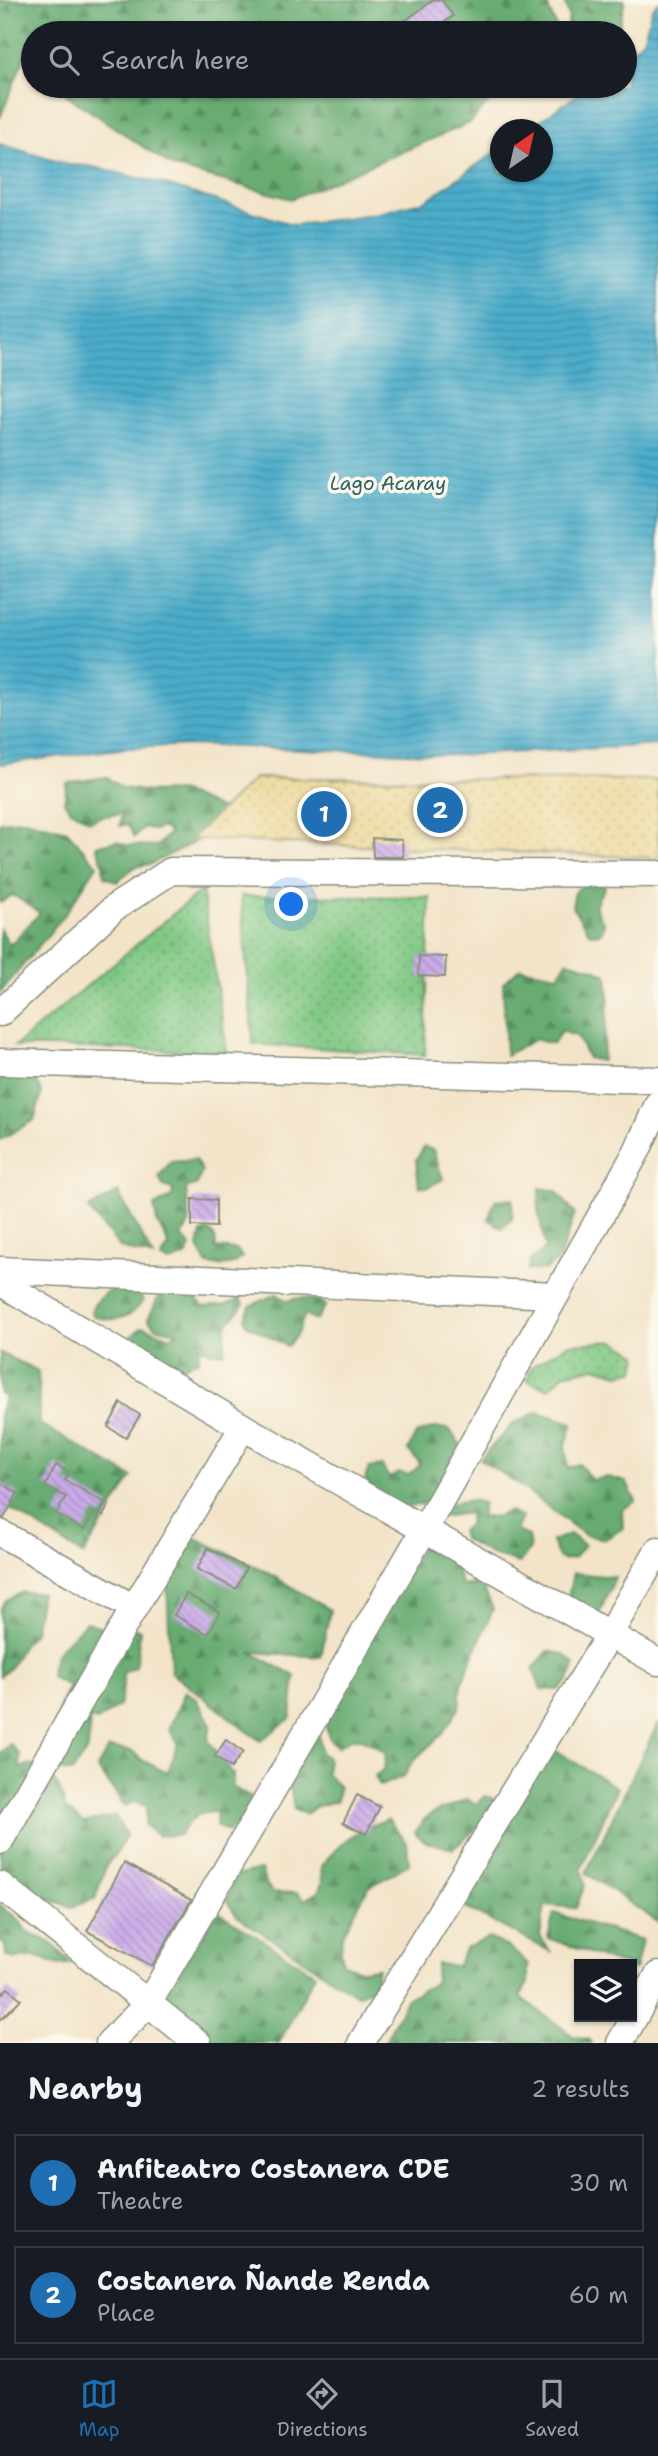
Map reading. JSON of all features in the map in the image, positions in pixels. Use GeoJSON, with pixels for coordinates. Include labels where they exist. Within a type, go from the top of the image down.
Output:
{"type":"FeatureCollection","features":[{"type":"Feature","properties":{"kind":"street"},"geometry":{"type":"LineString","coordinates":[[0,1013],[114,908],[171,872],[658,874]]}},
{"type":"Feature","properties":{"kind":"street"},"geometry":{"type":"LineString","coordinates":[[0,1062],[658,1080]]}},
{"type":"Feature","properties":{"kind":"street"},"geometry":{"type":"LineString","coordinates":[[109,2043],[148,2004],[424,1530],[637,1151],[658,1104]]}},
{"type":"Feature","properties":{"kind":"street"},"geometry":{"type":"LineString","coordinates":[[0,1270],[556,1294]]}},
{"type":"Feature","properties":{"kind":"street"},"geometry":{"type":"LineString","coordinates":[[0,1282],[243,1427],[658,1662]]}},
{"type":"Feature","properties":{"kind":"street"},"geometry":{"type":"LineString","coordinates":[[0,1841],[134,1608],[243,1427]]}},
{"type":"Feature","properties":{"kind":"street"},"geometry":{"type":"LineString","coordinates":[[0,1533],[134,1608]]}},
{"type":"Feature","properties":{"kind":"street"},"geometry":{"type":"LineString","coordinates":[[362,2043],[658,1550]]}},
{"type":"Feature","properties":{"kind":"street"},"geometry":{"type":"LineString","coordinates":[[0,1885],[198,2043]]}},
{"type":"Feature","properties":{"kind":"street"},"geometry":{"type":"LineString","coordinates":[[620,2043],[658,1975]]}},
{"type":"Feature","properties":{"kind":"green space"},"geometry":{"type":"Polygon","coordinates":[[[0,0],[545,0],[554,21],[21,21],[21,66],[0,118],[0,0]]]}},
{"type":"Feature","properties":{"kind":"green space"},"geometry":{"type":"Polygon","coordinates":[[[564,0],[625,0],[621,21],[568,21],[564,0]]]}},
{"type":"Feature","properties":{"kind":"green space"},"geometry":{"type":"Polygon","coordinates":[[[71,98],[492,98],[470,123],[291,199],[173,167],[71,98]]]}},
{"type":"Feature","properties":{"kind":"green space"},"geometry":{"type":"Polygon","coordinates":[[[106,777],[123,788],[149,792],[180,791],[227,812],[201,839],[151,864],[134,867],[117,882],[104,876],[103,863],[96,846],[116,841],[126,845],[157,846],[170,832],[161,827],[154,830],[145,827],[134,837],[128,824],[120,826],[122,814],[102,816],[90,821],[71,810],[64,802],[67,783],[106,777]]]}},
{"type":"Feature","properties":{"kind":"green space"},"geometry":{"type":"Polygon","coordinates":[[[24,820],[67,831],[97,865],[66,913],[0,993],[0,929],[10,945],[40,913],[13,895],[0,903],[0,822],[24,820]]]}},
{"type":"Feature","properties":{"kind":"green space"},"geometry":{"type":"Polygon","coordinates":[[[590,878],[599,878],[605,887],[596,905],[604,923],[601,933],[590,934],[572,906],[575,892],[590,878]]]}},
{"type":"Feature","properties":{"kind":"green space"},"geometry":{"type":"Polygon","coordinates":[[[202,890],[227,1052],[15,1046],[202,890]]]}},
{"type":"Feature","properties":{"kind":"green space"},"geometry":{"type":"Polygon","coordinates":[[[241,896],[430,897],[425,1055],[253,1044],[241,896]]]}},
{"type":"Feature","properties":{"kind":"green space"},"geometry":{"type":"Polygon","coordinates":[[[567,961],[607,975],[609,998],[602,1061],[588,1058],[577,1036],[561,1031],[553,1044],[535,1039],[506,1055],[503,983],[520,968],[558,975],[567,961]]]}},
{"type":"Feature","properties":{"kind":"green space"},"geometry":{"type":"Polygon","coordinates":[[[0,1070],[30,1072],[42,1093],[34,1120],[0,1140],[0,1070]]]}},
{"type":"Feature","properties":{"kind":"green space"},"geometry":{"type":"Polygon","coordinates":[[[424,1147],[433,1150],[443,1179],[428,1187],[419,1186],[416,1160],[424,1147]]]}},
{"type":"Feature","properties":{"kind":"green space"},"geometry":{"type":"Polygon","coordinates":[[[195,1160],[202,1171],[197,1184],[186,1188],[189,1224],[182,1236],[191,1247],[186,1256],[170,1262],[161,1259],[169,1245],[157,1222],[154,1206],[172,1197],[173,1189],[163,1186],[159,1176],[171,1162],[195,1160]]]}},
{"type":"Feature","properties":{"kind":"green space"},"geometry":{"type":"Polygon","coordinates":[[[540,1188],[556,1191],[575,1214],[559,1259],[546,1270],[528,1270],[530,1261],[546,1248],[538,1210],[540,1188]]]}},
{"type":"Feature","properties":{"kind":"green space"},"geometry":{"type":"Polygon","coordinates":[[[118,1192],[153,1257],[121,1248],[88,1209],[118,1192]]]}},
{"type":"Feature","properties":{"kind":"green space"},"geometry":{"type":"Polygon","coordinates":[[[513,1199],[512,1219],[502,1228],[488,1219],[495,1200],[513,1199]]]}},
{"type":"Feature","properties":{"kind":"green space"},"geometry":{"type":"Polygon","coordinates":[[[209,1231],[215,1238],[215,1248],[237,1250],[242,1257],[230,1265],[207,1264],[198,1247],[201,1233],[209,1231]]]}},
{"type":"Feature","properties":{"kind":"green space"},"geometry":{"type":"Polygon","coordinates":[[[135,1282],[143,1301],[133,1312],[116,1319],[94,1316],[91,1311],[103,1295],[135,1282]]]}},
{"type":"Feature","properties":{"kind":"green space"},"geometry":{"type":"Polygon","coordinates":[[[175,1285],[195,1297],[203,1307],[226,1305],[240,1298],[244,1304],[226,1326],[224,1353],[211,1352],[199,1346],[199,1360],[181,1367],[165,1357],[139,1358],[131,1351],[130,1337],[143,1327],[171,1337],[177,1332],[155,1327],[148,1319],[162,1290],[175,1285]]]}},
{"type":"Feature","properties":{"kind":"green space"},"geometry":{"type":"Polygon","coordinates":[[[277,1294],[287,1301],[307,1298],[326,1305],[316,1320],[305,1315],[296,1336],[287,1346],[246,1324],[245,1318],[250,1306],[277,1294]]]}},
{"type":"Feature","properties":{"kind":"green space"},"geometry":{"type":"Polygon","coordinates":[[[615,1341],[638,1355],[635,1371],[619,1374],[595,1367],[564,1374],[549,1389],[527,1380],[532,1366],[569,1344],[615,1341]]]}},
{"type":"Feature","properties":{"kind":"green space"},"geometry":{"type":"Polygon","coordinates":[[[0,1353],[38,1371],[40,1424],[132,1477],[83,1555],[0,1502],[0,1412],[5,1396],[0,1394],[0,1353]]]}},
{"type":"Feature","properties":{"kind":"green space"},"geometry":{"type":"Polygon","coordinates":[[[537,1412],[573,1423],[565,1447],[568,1468],[579,1464],[592,1480],[608,1477],[626,1482],[636,1501],[622,1510],[623,1528],[606,1539],[585,1535],[480,1459],[513,1424],[537,1412]]]}},
{"type":"Feature","properties":{"kind":"green space"},"geometry":{"type":"Polygon","coordinates":[[[434,1428],[449,1429],[464,1450],[427,1503],[404,1508],[378,1495],[365,1479],[369,1468],[382,1466],[389,1478],[400,1473],[409,1475],[419,1466],[419,1462],[408,1450],[416,1434],[434,1428]]]}},
{"type":"Feature","properties":{"kind":"green space"},"geometry":{"type":"Polygon","coordinates":[[[471,1500],[483,1503],[480,1518],[498,1516],[509,1511],[522,1517],[516,1531],[528,1536],[530,1549],[519,1563],[493,1555],[463,1539],[461,1531],[470,1524],[469,1513],[439,1517],[442,1505],[471,1500]]]}},
{"type":"Feature","properties":{"kind":"green space"},"geometry":{"type":"Polygon","coordinates":[[[570,1534],[584,1545],[574,1558],[563,1560],[558,1557],[552,1541],[570,1534]]]}},
{"type":"Feature","properties":{"kind":"green space"},"geometry":{"type":"Polygon","coordinates":[[[196,1538],[263,1570],[330,1610],[321,1657],[250,1652],[295,1676],[291,1718],[260,1741],[171,1672],[167,1584],[196,1538]]]}},
{"type":"Feature","properties":{"kind":"green space"},"geometry":{"type":"Polygon","coordinates":[[[427,1538],[450,1550],[462,1586],[481,1583],[493,1609],[461,1684],[459,1709],[442,1734],[413,1761],[404,1776],[380,1786],[375,1776],[384,1769],[386,1753],[367,1741],[356,1738],[337,1747],[330,1739],[325,1724],[427,1538]]]}},
{"type":"Feature","properties":{"kind":"green space"},"geometry":{"type":"Polygon","coordinates":[[[573,1573],[615,1577],[597,1619],[568,1597],[573,1573]]]}},
{"type":"Feature","properties":{"kind":"green space"},"geometry":{"type":"Polygon","coordinates":[[[23,1592],[41,1593],[34,1632],[10,1668],[0,1676],[0,1609],[6,1600],[23,1592]]]}},
{"type":"Feature","properties":{"kind":"green space"},"geometry":{"type":"Polygon","coordinates":[[[115,1619],[140,1630],[136,1667],[123,1673],[119,1706],[97,1721],[90,1719],[88,1749],[72,1772],[54,1770],[57,1717],[69,1686],[51,1677],[54,1658],[86,1622],[104,1628],[115,1619]]]}},
{"type":"Feature","properties":{"kind":"green space"},"geometry":{"type":"Polygon","coordinates":[[[548,1651],[563,1654],[575,1665],[568,1681],[558,1690],[541,1689],[533,1669],[548,1651]]]}},
{"type":"Feature","properties":{"kind":"green space"},"geometry":{"type":"Polygon","coordinates":[[[185,1691],[196,1698],[211,1725],[208,1740],[233,1774],[233,1787],[257,1801],[229,1832],[216,1825],[217,1812],[210,1812],[195,1817],[180,1835],[158,1836],[145,1825],[147,1806],[133,1802],[125,1806],[97,1768],[109,1748],[132,1751],[142,1760],[167,1773],[178,1743],[169,1729],[185,1691]]]}},
{"type":"Feature","properties":{"kind":"green space"},"geometry":{"type":"Polygon","coordinates":[[[658,1723],[658,1922],[586,1873],[658,1723]]]}},
{"type":"Feature","properties":{"kind":"green space"},"geometry":{"type":"Polygon","coordinates":[[[319,1734],[321,1753],[328,1758],[326,1773],[339,1787],[337,1801],[317,1806],[306,1814],[294,1810],[291,1789],[280,1787],[319,1734]]]}},
{"type":"Feature","properties":{"kind":"green space"},"geometry":{"type":"Polygon","coordinates":[[[10,1744],[20,1755],[20,1768],[31,1764],[51,1777],[61,1792],[65,1808],[83,1823],[115,1816],[126,1835],[106,1866],[95,1899],[72,1907],[33,1895],[1,1867],[0,1754],[10,1744]]]}},
{"type":"Feature","properties":{"kind":"green space"},"geometry":{"type":"Polygon","coordinates":[[[551,1748],[617,1788],[581,1869],[585,1884],[576,1908],[545,1905],[540,1936],[550,1951],[462,1906],[551,1748]]]}},
{"type":"Feature","properties":{"kind":"green space"},"geometry":{"type":"Polygon","coordinates":[[[486,1796],[497,1800],[475,1830],[453,1849],[426,1842],[415,1833],[431,1814],[467,1799],[476,1804],[486,1796]]]}},
{"type":"Feature","properties":{"kind":"green space"},"geometry":{"type":"Polygon","coordinates":[[[388,1819],[407,1843],[409,1864],[368,1888],[342,1936],[343,1964],[361,1970],[378,1968],[374,1988],[356,1995],[237,1916],[227,1901],[234,1876],[261,1870],[272,1892],[297,1893],[304,1900],[318,1892],[322,1884],[321,1866],[337,1849],[358,1832],[388,1819]]]}},
{"type":"Feature","properties":{"kind":"green space"},"geometry":{"type":"Polygon","coordinates":[[[0,1905],[19,1920],[26,1931],[48,1941],[70,1963],[59,1965],[40,1958],[14,1959],[6,1956],[5,1945],[0,1941],[0,1905]]]}},
{"type":"Feature","properties":{"kind":"green space"},"geometry":{"type":"Polygon","coordinates":[[[215,1910],[315,1974],[279,2043],[218,2043],[162,2002],[215,1910]]]}},
{"type":"Feature","properties":{"kind":"green space"},"geometry":{"type":"Polygon","coordinates":[[[554,1913],[642,1940],[637,1961],[637,1959],[605,1959],[548,1938],[554,1913]]]}},
{"type":"Feature","properties":{"kind":"green space"},"geometry":{"type":"Polygon","coordinates":[[[489,1938],[510,1948],[528,1964],[528,1983],[520,1997],[573,2036],[589,2039],[592,2043],[384,2043],[407,1998],[434,1984],[437,1964],[457,1966],[466,1948],[489,1938]]]}},
{"type":"Feature","properties":{"kind":"sand"},"geometry":{"type":"Polygon","coordinates":[[[255,778],[658,780],[658,858],[191,839],[255,778]]]}},
{"type":"Feature","properties":{"kind":"water","name":"Lago Acaray"},"geometry":{"type":"Polygon","coordinates":[[[658,2],[658,745],[464,755],[190,745],[127,748],[0,764],[0,144],[69,165],[89,166],[163,184],[294,225],[374,214],[425,201],[490,156],[490,182],[553,182],[553,119],[542,119],[573,98],[637,98],[637,45],[643,40],[652,9],[658,2]]]}},
{"type":"Feature","properties":{"kind":"building"},"geometry":{"type":"Polygon","coordinates":[[[433,0],[442,0],[453,16],[446,21],[405,21],[433,0]]]}},
{"type":"Feature","properties":{"kind":"building"},"geometry":{"type":"Polygon","coordinates":[[[372,838],[402,840],[403,857],[373,857],[372,838]]]}},
{"type":"Feature","properties":{"kind":"building"},"geometry":{"type":"Polygon","coordinates":[[[419,956],[446,957],[445,977],[418,976],[419,956]]]}},
{"type":"Feature","properties":{"kind":"building"},"geometry":{"type":"Polygon","coordinates":[[[192,1199],[216,1200],[216,1227],[192,1226],[192,1199]]]}},
{"type":"Feature","properties":{"kind":"building"},"geometry":{"type":"Polygon","coordinates":[[[121,1403],[140,1415],[126,1438],[108,1427],[121,1403]]]}},
{"type":"Feature","properties":{"kind":"building"},"geometry":{"type":"Polygon","coordinates":[[[56,1465],[69,1472],[65,1480],[109,1505],[103,1516],[95,1512],[84,1530],[56,1514],[66,1497],[45,1486],[56,1465]]]}},
{"type":"Feature","properties":{"kind":"building"},"geometry":{"type":"Polygon","coordinates":[[[0,1483],[18,1493],[4,1518],[0,1517],[0,1483]]]}},
{"type":"Feature","properties":{"kind":"building"},"geometry":{"type":"Polygon","coordinates":[[[208,1548],[246,1568],[236,1589],[197,1569],[208,1548]]]}},
{"type":"Feature","properties":{"kind":"building"},"geometry":{"type":"Polygon","coordinates":[[[186,1594],[220,1612],[208,1634],[174,1615],[186,1594]]]}},
{"type":"Feature","properties":{"kind":"building"},"geometry":{"type":"Polygon","coordinates":[[[226,1740],[243,1752],[231,1768],[215,1756],[226,1740]]]}},
{"type":"Feature","properties":{"kind":"building"},"geometry":{"type":"Polygon","coordinates":[[[357,1795],[380,1807],[366,1834],[343,1823],[357,1795]]]}},
{"type":"Feature","properties":{"kind":"building"},"geometry":{"type":"Polygon","coordinates":[[[124,1863],[191,1900],[152,1966],[87,1931],[124,1863]]]}},
{"type":"Feature","properties":{"kind":"building"},"geometry":{"type":"Polygon","coordinates":[[[8,1988],[21,1999],[0,2020],[0,1996],[8,1988]]]}},
{"type":"Feature","properties":{"kind":"place","name":"Costanera Ñande Renda"},"geometry":{"type":"Point","coordinates":[440,810]}},
{"type":"Feature","properties":{"kind":"place","name":"Anfiteatro Costanera CDE"},"geometry":{"type":"Point","coordinates":[324,814]}}]}
